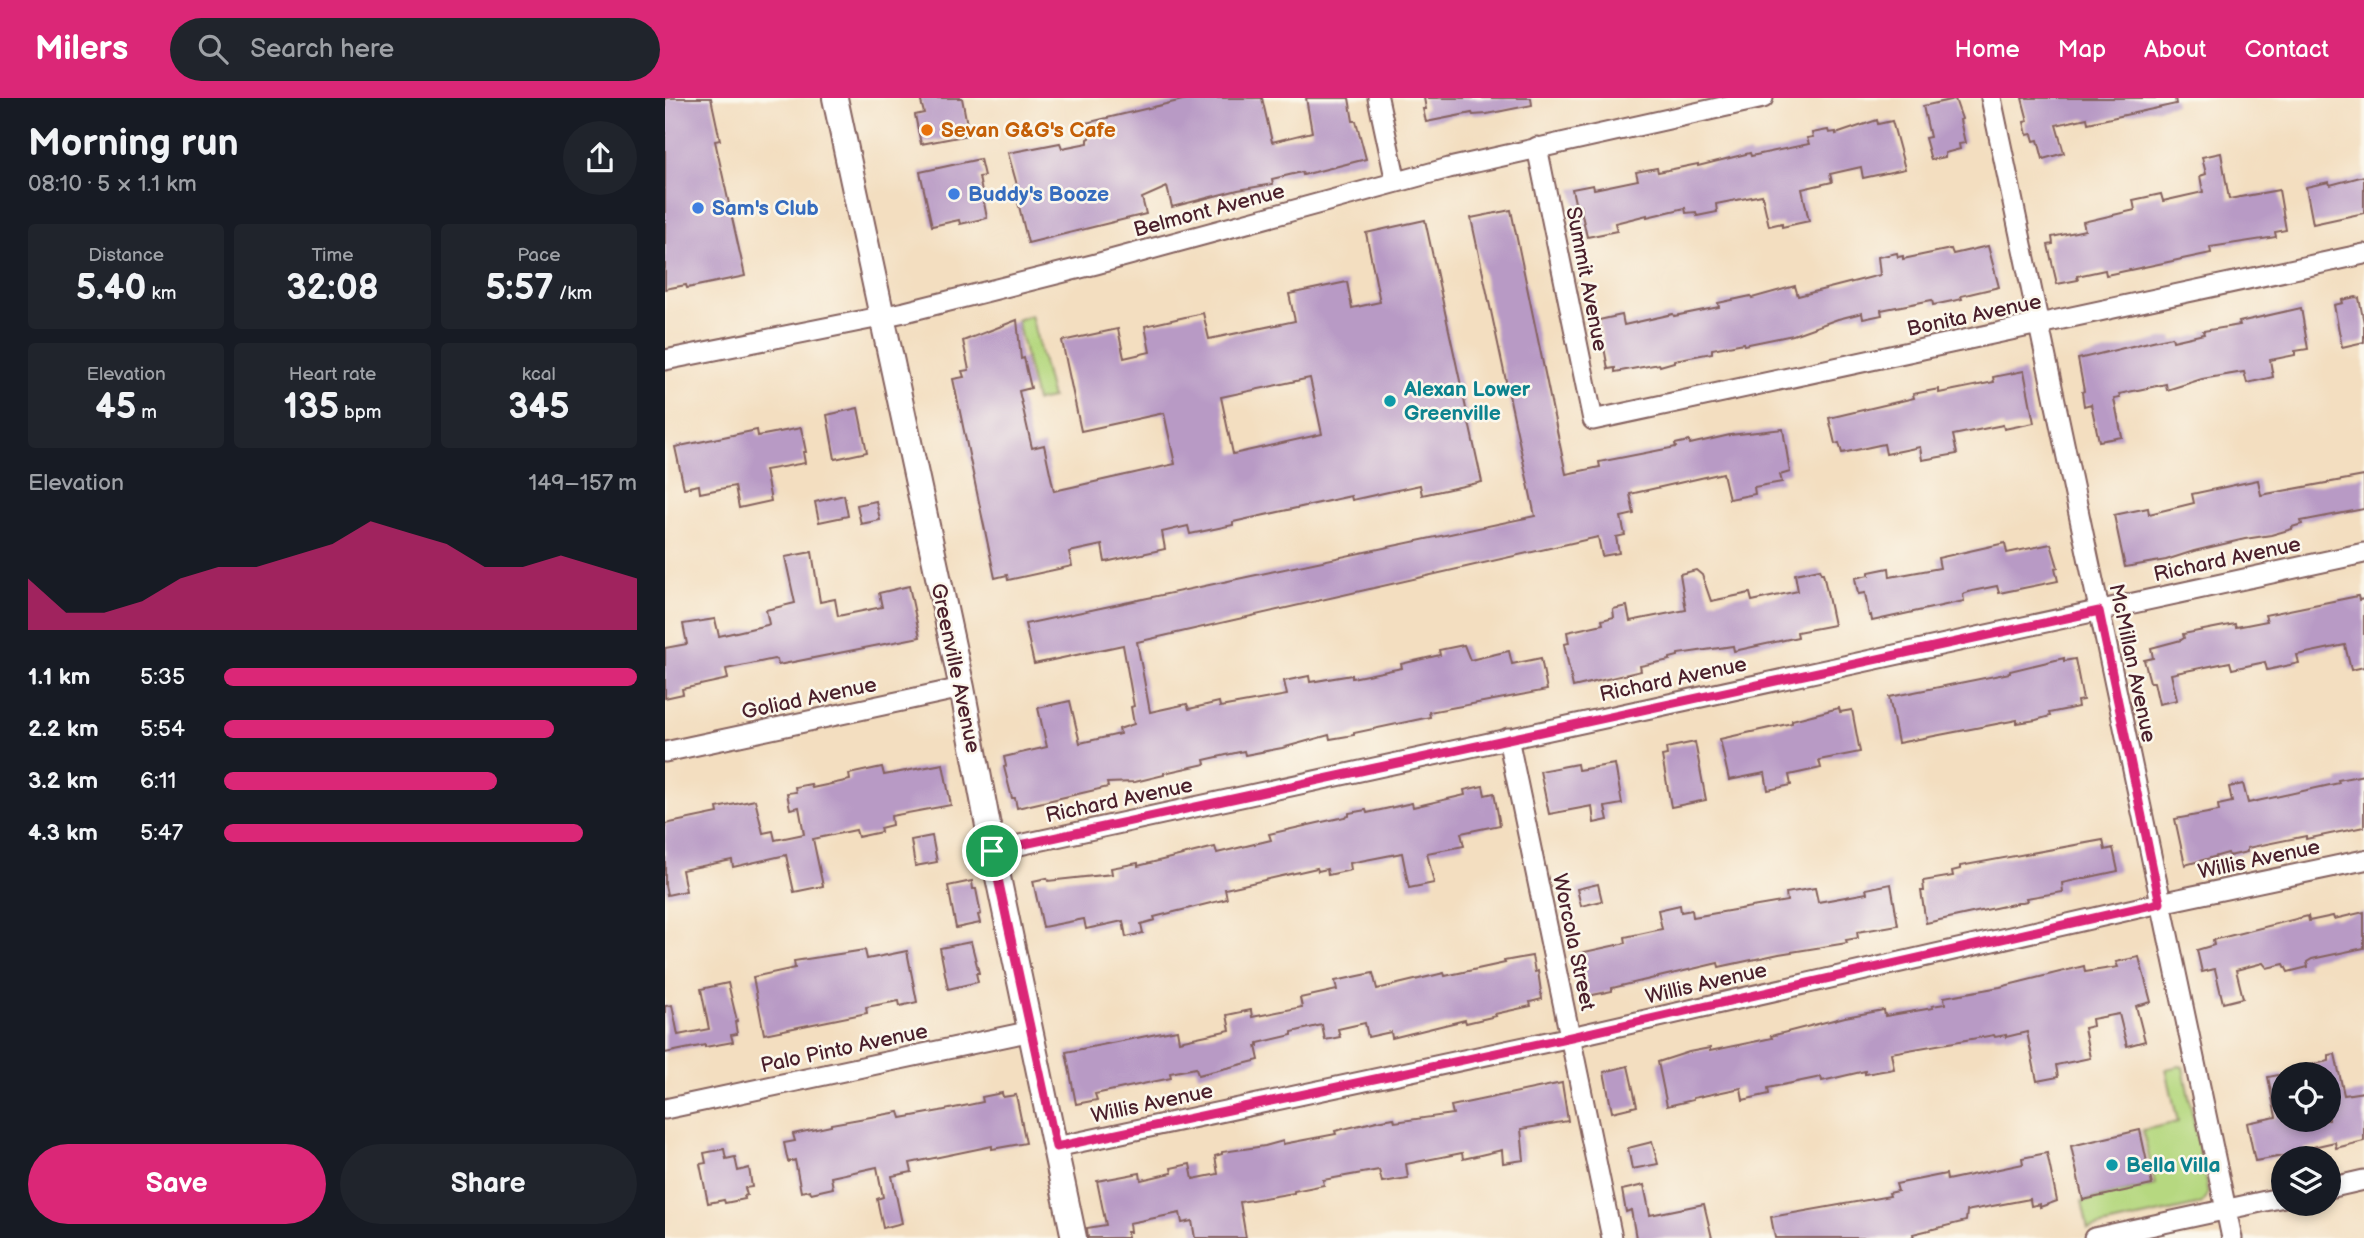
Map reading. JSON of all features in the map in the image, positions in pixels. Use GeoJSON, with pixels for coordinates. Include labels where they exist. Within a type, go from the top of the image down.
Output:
{"type":"FeatureCollection","features":[{"type":"Feature","properties":{"kind":"main road","name":"Greenville Avenue"},"geometry":{"type":"LineString","coordinates":[[835,98],[884,316],[962,688],[992,851],[1075,1238]]}},
{"type":"Feature","properties":{"kind":"street"},"geometry":{"type":"LineString","coordinates":[[1378,98],[1396,182]]}},
{"type":"Feature","properties":{"kind":"street","name":"Belmont Avenue"},"geometry":{"type":"LineString","coordinates":[[665,360],[884,316],[1096,264],[1396,182],[1537,147],[1763,98]]}},
{"type":"Feature","properties":{"kind":"street","name":"McMillan Avenue"},"geometry":{"type":"LineString","coordinates":[[1991,98],[2232,1238]]}},
{"type":"Feature","properties":{"kind":"street","name":"Summit Avenue"},"geometry":{"type":"LineString","coordinates":[[1537,147],[1593,420]]}},
{"type":"Feature","properties":{"kind":"street","name":"Bonita Avenue"},"geometry":{"type":"LineString","coordinates":[[1593,420],[2364,254]]}},
{"type":"Feature","properties":{"kind":"street","name":"Richard Avenue"},"geometry":{"type":"LineString","coordinates":[[992,851],[2364,553]]}},
{"type":"Feature","properties":{"kind":"street","name":"Goliad Avenue"},"geometry":{"type":"LineString","coordinates":[[665,752],[962,688]]}},
{"type":"Feature","properties":{"kind":"street","name":"Worcola Street"},"geometry":{"type":"LineString","coordinates":[[1508,738],[1612,1238]]}},
{"type":"Feature","properties":{"kind":"street","name":"Willis Avenue"},"geometry":{"type":"LineString","coordinates":[[1056,1147],[1571,1037],[2160,903],[2364,860]]}},
{"type":"Feature","properties":{"kind":"street","name":"Palo Pinto Avenue"},"geometry":{"type":"LineString","coordinates":[[665,1109],[1031,1031]]}},
{"type":"Feature","properties":{"kind":"street"},"geometry":{"type":"LineString","coordinates":[[2341,1185],[2364,1180]]}},
{"type":"Feature","properties":{"kind":"street"},"geometry":{"type":"LineString","coordinates":[[2094,1238],[2271,1200]]}},
{"type":"Feature","properties":{"kind":"green space"},"geometry":{"type":"Polygon","coordinates":[[[1031,315],[1052,398],[1036,401],[1017,320],[1031,315]]]}},
{"type":"Feature","properties":{"kind":"green space"},"geometry":{"type":"Polygon","coordinates":[[[2183,1067],[2208,1193],[2202,1203],[2197,1205],[2088,1229],[2082,1201],[2155,1185],[2143,1130],[2178,1122],[2166,1069],[2183,1067]]]}},
{"type":"Feature","properties":{"kind":"building","name":"Sam's Club"},"geometry":{"type":"Polygon","coordinates":[[[665,98],[711,98],[720,140],[715,141],[745,276],[687,288],[686,285],[665,289],[665,98]]]}},
{"type":"Feature","properties":{"kind":"building"},"geometry":{"type":"Polygon","coordinates":[[[920,98],[962,98],[969,135],[921,144],[915,115],[924,113],[920,98]]]}},
{"type":"Feature","properties":{"kind":"building"},"geometry":{"type":"Polygon","coordinates":[[[1191,98],[1262,98],[1272,142],[1312,132],[1306,98],[1349,98],[1353,121],[1356,121],[1366,159],[1303,175],[1302,172],[1272,179],[1273,184],[1172,207],[1167,187],[1142,198],[1146,214],[1028,243],[1008,153],[1060,143],[1062,148],[1088,143],[1090,138],[1086,123],[1191,98]]]}},
{"type":"Feature","properties":{"kind":"building"},"geometry":{"type":"Polygon","coordinates":[[[1424,98],[1531,98],[1532,105],[1426,122],[1424,98]]]}},
{"type":"Feature","properties":{"kind":"building"},"geometry":{"type":"Polygon","coordinates":[[[2022,98],[2175,98],[2176,104],[2088,123],[2087,118],[2056,125],[2064,153],[2043,159],[2038,140],[2034,141],[2032,134],[2027,135],[2024,122],[2028,121],[2022,98]]]}},
{"type":"Feature","properties":{"kind":"building"},"geometry":{"type":"Polygon","coordinates":[[[1955,99],[1962,119],[1960,120],[1965,143],[1959,144],[1960,149],[1945,153],[1945,157],[1931,160],[1925,138],[1930,137],[1923,106],[1955,99]]]}},
{"type":"Feature","properties":{"kind":"building"},"geometry":{"type":"Polygon","coordinates":[[[1877,120],[1878,124],[1892,121],[1905,169],[1863,178],[1861,167],[1830,174],[1832,182],[1802,189],[1809,221],[1782,227],[1782,223],[1769,226],[1762,195],[1716,204],[1717,212],[1697,216],[1696,212],[1686,213],[1685,208],[1647,215],[1615,223],[1617,231],[1587,237],[1580,206],[1576,207],[1572,189],[1593,185],[1594,189],[1638,180],[1636,172],[1657,168],[1658,172],[1698,166],[1750,153],[1751,156],[1809,144],[1807,138],[1813,137],[1812,133],[1828,130],[1829,133],[1836,134],[1877,120]]]}},
{"type":"Feature","properties":{"kind":"building"},"geometry":{"type":"Polygon","coordinates":[[[2221,153],[2229,199],[2279,190],[2286,230],[2275,232],[2276,237],[2210,247],[2211,253],[2106,275],[2105,270],[2057,284],[2048,245],[2053,244],[2052,237],[2085,230],[2083,222],[2135,210],[2133,200],[2161,194],[2163,201],[2203,192],[2200,176],[2206,174],[2202,157],[2221,153]]]}},
{"type":"Feature","properties":{"kind":"building","name":"Buddy's Booze"},"geometry":{"type":"Polygon","coordinates":[[[980,159],[984,176],[979,177],[987,218],[932,226],[920,172],[980,159]]]}},
{"type":"Feature","properties":{"kind":"building"},"geometry":{"type":"Polygon","coordinates":[[[2364,176],[2364,213],[2313,224],[2306,187],[2329,182],[2330,185],[2364,176]]]}},
{"type":"Feature","properties":{"kind":"building"},"geometry":{"type":"Polygon","coordinates":[[[1511,210],[1566,474],[1600,467],[1599,462],[1676,447],[1675,444],[1689,441],[1690,444],[1730,435],[1783,429],[1790,472],[1780,475],[1782,482],[1754,487],[1755,494],[1729,499],[1723,473],[1630,494],[1634,514],[1621,517],[1625,535],[1616,537],[1619,553],[1602,556],[1598,537],[1137,642],[1150,712],[1187,704],[1189,709],[1219,702],[1220,707],[1287,695],[1284,681],[1309,676],[1310,682],[1352,675],[1352,678],[1402,668],[1401,664],[1440,655],[1439,650],[1464,645],[1470,660],[1509,651],[1512,664],[1541,658],[1547,690],[1429,712],[1430,717],[1354,735],[1330,739],[1329,735],[1245,755],[1244,751],[1204,760],[1205,764],[1164,775],[1135,782],[1107,783],[1108,787],[1017,808],[1004,767],[1004,757],[1047,747],[1038,708],[1070,701],[1080,743],[1120,734],[1119,729],[1134,724],[1131,707],[1134,706],[1123,645],[1034,664],[1025,624],[1535,516],[1471,218],[1511,210]]]}},
{"type":"Feature","properties":{"kind":"building","name":"Alexan Lower Greenville"},"geometry":{"type":"Polygon","coordinates":[[[1425,220],[1482,482],[1422,495],[1420,485],[1352,500],[1351,496],[1190,534],[1188,526],[1162,532],[1165,549],[1105,562],[1102,545],[1069,552],[1072,566],[1008,580],[1007,575],[995,578],[953,379],[964,377],[962,371],[969,370],[963,341],[1017,320],[1021,359],[1024,358],[1031,388],[1019,391],[1032,448],[1044,445],[1054,491],[1175,464],[1164,413],[1081,431],[1062,341],[1118,329],[1124,358],[1150,352],[1145,326],[1203,313],[1209,339],[1295,321],[1289,294],[1347,282],[1352,308],[1380,302],[1366,233],[1425,220]],[[1310,378],[1221,397],[1233,454],[1322,434],[1310,378]]]}},
{"type":"Feature","properties":{"kind":"building"},"geometry":{"type":"Polygon","coordinates":[[[1988,246],[1999,287],[1961,296],[1962,299],[1933,305],[1932,300],[1881,310],[1882,315],[1863,319],[1862,313],[1793,335],[1712,349],[1712,353],[1674,360],[1660,366],[1659,364],[1615,372],[1615,368],[1608,369],[1599,320],[1622,315],[1624,325],[1719,307],[1718,303],[1751,296],[1752,298],[1795,286],[1798,296],[1880,275],[1878,257],[1897,253],[1898,257],[1903,256],[1903,259],[1951,249],[1953,254],[1988,246]]]}},
{"type":"Feature","properties":{"kind":"building"},"geometry":{"type":"Polygon","coordinates":[[[2359,298],[2364,323],[2364,342],[2342,347],[2334,305],[2359,298]]]}},
{"type":"Feature","properties":{"kind":"building"},"geometry":{"type":"Polygon","coordinates":[[[2301,308],[2308,349],[2295,351],[2295,355],[2270,360],[2273,377],[2247,383],[2244,372],[2202,379],[2167,390],[2166,384],[2119,394],[2120,398],[2114,399],[2122,437],[2099,441],[2091,404],[2084,406],[2078,359],[2172,337],[2173,341],[2204,334],[2203,331],[2240,325],[2239,322],[2301,308]]]}},
{"type":"Feature","properties":{"kind":"building"},"geometry":{"type":"Polygon","coordinates":[[[2024,371],[2034,423],[2004,429],[2003,425],[1953,435],[1957,454],[1922,460],[1920,447],[1886,454],[1884,444],[1842,453],[1839,443],[1835,444],[1829,418],[1914,398],[1913,394],[1939,389],[1939,393],[1994,382],[1993,377],[2024,371]]]}},
{"type":"Feature","properties":{"kind":"building"},"geometry":{"type":"Polygon","coordinates":[[[858,408],[867,452],[835,459],[827,415],[858,408]]]}},
{"type":"Feature","properties":{"kind":"building"},"geometry":{"type":"Polygon","coordinates":[[[801,428],[806,452],[803,452],[805,463],[765,470],[771,501],[739,508],[735,486],[700,493],[699,485],[684,488],[675,447],[757,430],[758,436],[801,428]]]}},
{"type":"Feature","properties":{"kind":"building"},"geometry":{"type":"Polygon","coordinates":[[[2364,476],[2364,509],[2301,521],[2302,524],[2292,529],[2271,535],[2125,567],[2114,515],[2148,508],[2149,514],[2194,503],[2192,494],[2258,480],[2261,495],[2364,476]]]}},
{"type":"Feature","properties":{"kind":"building"},"geometry":{"type":"Polygon","coordinates":[[[844,495],[848,516],[819,522],[815,502],[844,495]]]}},
{"type":"Feature","properties":{"kind":"building"},"geometry":{"type":"Polygon","coordinates":[[[876,501],[880,520],[861,524],[857,505],[876,501]]]}},
{"type":"Feature","properties":{"kind":"building"},"geometry":{"type":"Polygon","coordinates":[[[2005,543],[2007,553],[2051,544],[2058,567],[2055,568],[2058,581],[1999,593],[1997,586],[1972,591],[1963,594],[1964,601],[1872,621],[1865,593],[1858,594],[1855,578],[1869,575],[1869,572],[1889,568],[1890,577],[1940,568],[1938,558],[2005,543]]]}},
{"type":"Feature","properties":{"kind":"building"},"geometry":{"type":"Polygon","coordinates":[[[812,552],[820,602],[835,599],[838,616],[882,607],[879,593],[909,586],[920,637],[778,665],[774,659],[726,669],[728,679],[682,689],[683,694],[665,698],[665,648],[687,644],[683,624],[715,619],[719,636],[769,624],[766,610],[795,603],[785,557],[812,552]]]}},
{"type":"Feature","properties":{"kind":"building"},"geometry":{"type":"Polygon","coordinates":[[[1820,569],[1834,625],[1797,632],[1798,637],[1734,651],[1733,646],[1678,654],[1670,660],[1640,666],[1641,671],[1573,687],[1564,644],[1569,643],[1567,632],[1603,624],[1602,620],[1614,617],[1613,609],[1627,606],[1630,621],[1686,610],[1680,574],[1696,570],[1702,575],[1711,601],[1750,593],[1752,601],[1798,591],[1795,574],[1820,569]]]}},
{"type":"Feature","properties":{"kind":"building"},"geometry":{"type":"Polygon","coordinates":[[[2358,596],[2359,600],[2364,599],[2364,667],[2351,670],[2345,645],[2297,655],[2299,663],[2267,670],[2265,662],[2232,669],[2230,662],[2171,674],[2177,700],[2159,704],[2154,682],[2150,682],[2144,660],[2153,658],[2151,648],[2181,640],[2184,638],[2183,634],[2267,621],[2265,615],[2358,596]]]}},
{"type":"Feature","properties":{"kind":"building"},"geometry":{"type":"Polygon","coordinates":[[[2064,658],[2064,661],[2075,659],[2083,700],[2077,701],[2078,707],[2049,713],[2050,716],[2036,720],[2017,723],[2017,720],[1898,743],[1889,697],[2010,673],[2064,658]]]}},
{"type":"Feature","properties":{"kind":"building"},"geometry":{"type":"Polygon","coordinates":[[[1839,708],[1840,712],[1852,710],[1860,752],[1819,760],[1821,768],[1789,775],[1791,785],[1768,790],[1765,773],[1729,780],[1720,739],[1792,723],[1792,720],[1839,708]]]}},
{"type":"Feature","properties":{"kind":"building"},"geometry":{"type":"Polygon","coordinates":[[[1695,742],[1706,800],[1671,807],[1662,756],[1667,755],[1666,748],[1695,742]]]}},
{"type":"Feature","properties":{"kind":"building"},"geometry":{"type":"Polygon","coordinates":[[[943,764],[951,805],[891,816],[892,825],[880,828],[881,832],[858,837],[856,830],[813,839],[823,886],[794,892],[786,855],[733,867],[732,860],[682,870],[686,891],[667,895],[665,824],[718,813],[717,808],[755,800],[763,833],[773,831],[775,840],[804,834],[799,807],[790,809],[787,793],[796,792],[795,787],[811,784],[812,788],[850,780],[849,774],[882,767],[884,775],[943,764]]]}},
{"type":"Feature","properties":{"kind":"building"},"geometry":{"type":"Polygon","coordinates":[[[1577,764],[1578,770],[1615,764],[1622,804],[1605,807],[1608,820],[1594,823],[1592,806],[1549,814],[1540,771],[1577,764]]]}},
{"type":"Feature","properties":{"kind":"building"},"geometry":{"type":"Polygon","coordinates":[[[2364,775],[2364,827],[2247,848],[2247,852],[2229,856],[2228,853],[2185,865],[2175,819],[2219,811],[2218,805],[2232,802],[2229,787],[2243,784],[2248,803],[2364,775]]]}},
{"type":"Feature","properties":{"kind":"building"},"geometry":{"type":"Polygon","coordinates":[[[1483,786],[1485,795],[1494,793],[1500,825],[1461,833],[1464,846],[1427,853],[1434,883],[1409,888],[1402,853],[1350,863],[1351,870],[1328,875],[1327,869],[1318,871],[1317,868],[1225,889],[1227,899],[1154,917],[1155,920],[1141,924],[1143,933],[1126,937],[1123,921],[1086,929],[1084,919],[1043,927],[1033,881],[1112,874],[1111,868],[1138,863],[1138,866],[1215,847],[1217,853],[1271,840],[1269,834],[1349,816],[1349,813],[1366,810],[1367,813],[1412,803],[1413,807],[1465,795],[1464,790],[1483,786]]]}},
{"type":"Feature","properties":{"kind":"building"},"geometry":{"type":"Polygon","coordinates":[[[932,836],[937,862],[915,866],[911,840],[932,836]]]}},
{"type":"Feature","properties":{"kind":"building"},"geometry":{"type":"Polygon","coordinates":[[[2103,840],[2105,850],[2113,848],[2118,871],[2062,883],[2063,892],[2026,898],[2027,901],[1926,923],[1921,891],[1924,891],[1923,881],[1953,876],[1952,871],[1960,869],[1960,866],[2103,840]]]}},
{"type":"Feature","properties":{"kind":"building"},"geometry":{"type":"Polygon","coordinates":[[[972,881],[981,914],[978,915],[980,923],[956,928],[948,886],[972,881]]]}},
{"type":"Feature","properties":{"kind":"building"},"geometry":{"type":"Polygon","coordinates":[[[1598,884],[1602,901],[1581,906],[1577,889],[1598,884]]]}},
{"type":"Feature","properties":{"kind":"building"},"geometry":{"type":"Polygon","coordinates":[[[1891,884],[1898,925],[1857,932],[1858,938],[1846,940],[1847,943],[1719,967],[1718,963],[1588,996],[1580,953],[1626,943],[1625,937],[1662,929],[1658,910],[1680,905],[1681,912],[1692,910],[1693,917],[1787,901],[1786,893],[1815,888],[1818,902],[1867,893],[1866,889],[1891,884]]]}},
{"type":"Feature","properties":{"kind":"building"},"geometry":{"type":"Polygon","coordinates":[[[2364,912],[2364,948],[2312,959],[2307,962],[2308,967],[2288,972],[2284,964],[2267,968],[2263,963],[2236,970],[2243,998],[2223,1003],[2215,969],[2202,972],[2197,950],[2214,945],[2213,940],[2308,916],[2309,921],[2364,912]]]}},
{"type":"Feature","properties":{"kind":"building"},"geometry":{"type":"Polygon","coordinates":[[[971,942],[979,973],[976,973],[978,982],[948,989],[940,948],[971,942]]]}},
{"type":"Feature","properties":{"kind":"building"},"geometry":{"type":"Polygon","coordinates":[[[865,950],[867,959],[907,951],[917,1002],[900,1006],[899,1001],[866,1007],[867,1013],[764,1034],[753,977],[795,968],[794,961],[865,950]]]}},
{"type":"Feature","properties":{"kind":"building"},"geometry":{"type":"Polygon","coordinates":[[[1532,956],[1535,972],[1538,971],[1542,999],[1530,1002],[1531,1006],[1392,1038],[1391,1032],[1368,1037],[1365,1023],[1338,1029],[1340,1037],[1325,1040],[1322,1025],[1258,1043],[1256,1046],[1259,1060],[1198,1075],[1196,1068],[1170,1073],[1171,1078],[1095,1094],[1097,1100],[1076,1104],[1066,1052],[1177,1030],[1179,1041],[1230,1030],[1227,1015],[1251,1010],[1252,1017],[1302,1007],[1300,998],[1337,990],[1335,981],[1373,973],[1377,989],[1532,956]]]}},
{"type":"Feature","properties":{"kind":"building"},"geometry":{"type":"Polygon","coordinates":[[[2139,957],[2151,1002],[2136,1006],[2145,1041],[2127,1046],[2119,1014],[2092,1019],[2093,1026],[2084,1028],[2090,1058],[2056,1065],[2058,1077],[2037,1081],[2027,1032],[1891,1053],[1894,1069],[1865,1074],[1865,1071],[1822,1081],[1821,1077],[1768,1088],[1769,1094],[1743,1100],[1741,1088],[1667,1106],[1658,1062],[1689,1052],[1710,1048],[1710,1051],[1772,1038],[1771,1036],[1845,1017],[1884,1010],[1885,1016],[1933,1008],[1932,1006],[1945,1004],[1944,997],[2000,987],[2084,966],[2085,972],[2118,967],[2116,962],[2139,957]]]}},
{"type":"Feature","properties":{"kind":"building"},"geometry":{"type":"Polygon","coordinates":[[[728,983],[737,1021],[737,1034],[731,1035],[733,1042],[665,1053],[665,1006],[672,1005],[678,1035],[709,1029],[701,989],[728,983]]]}},
{"type":"Feature","properties":{"kind":"building"},"geometry":{"type":"Polygon","coordinates":[[[2335,1054],[2337,1062],[2324,1062],[2329,1061],[2329,1055],[2335,1054]]]}},
{"type":"Feature","properties":{"kind":"building"},"geometry":{"type":"Polygon","coordinates":[[[1628,1066],[1637,1106],[1612,1112],[1604,1072],[1628,1066]]]}},
{"type":"Feature","properties":{"kind":"building"},"geometry":{"type":"Polygon","coordinates":[[[2341,1081],[2344,1095],[2364,1092],[2364,1141],[2341,1147],[2336,1146],[2335,1142],[2317,1146],[2271,1146],[2271,1158],[2255,1161],[2247,1123],[2271,1118],[2271,1132],[2341,1132],[2341,1081]]]}},
{"type":"Feature","properties":{"kind":"building"},"geometry":{"type":"Polygon","coordinates":[[[1562,1083],[1568,1121],[1521,1129],[1524,1160],[1503,1163],[1502,1150],[1463,1159],[1462,1153],[1406,1164],[1408,1178],[1382,1182],[1379,1170],[1323,1180],[1324,1185],[1294,1193],[1240,1202],[1246,1238],[1195,1238],[1192,1221],[1182,1223],[1180,1213],[1129,1223],[1128,1238],[1088,1238],[1087,1228],[1106,1225],[1097,1181],[1140,1173],[1141,1180],[1172,1173],[1171,1168],[1190,1164],[1193,1179],[1218,1174],[1215,1156],[1222,1152],[1336,1134],[1335,1131],[1394,1118],[1395,1122],[1453,1114],[1451,1106],[1562,1083]]]}},
{"type":"Feature","properties":{"kind":"building"},"geometry":{"type":"Polygon","coordinates":[[[1002,1093],[1003,1097],[1016,1095],[1026,1143],[992,1149],[992,1146],[910,1163],[912,1172],[892,1176],[902,1223],[883,1228],[877,1199],[883,1197],[877,1167],[831,1177],[833,1188],[811,1193],[810,1190],[801,1192],[795,1160],[788,1162],[784,1143],[795,1141],[793,1134],[899,1112],[901,1118],[940,1111],[983,1102],[982,1097],[1002,1093]]]}},
{"type":"Feature","properties":{"kind":"building","name":"Bella Villa"},"geometry":{"type":"Polygon","coordinates":[[[2140,1130],[2152,1185],[2083,1200],[2071,1146],[2140,1130]]]}},
{"type":"Feature","properties":{"kind":"building"},"geometry":{"type":"Polygon","coordinates":[[[1652,1142],[1658,1164],[1632,1169],[1628,1148],[1652,1142]]]}},
{"type":"Feature","properties":{"kind":"building"},"geometry":{"type":"Polygon","coordinates":[[[724,1149],[726,1159],[735,1157],[738,1171],[749,1168],[752,1187],[745,1188],[745,1199],[708,1203],[700,1164],[706,1163],[704,1153],[724,1149]]]}},
{"type":"Feature","properties":{"kind":"building"},"geometry":{"type":"Polygon","coordinates":[[[2047,1153],[2057,1201],[2040,1207],[2040,1204],[2031,1206],[2030,1199],[1971,1210],[1967,1211],[1966,1221],[1913,1234],[1914,1238],[1775,1238],[1771,1217],[1890,1196],[1889,1193],[1898,1191],[1896,1184],[1946,1174],[1947,1180],[2023,1164],[2022,1158],[2047,1153]]]}},
{"type":"Feature","properties":{"kind":"building"},"geometry":{"type":"Polygon","coordinates":[[[1644,1185],[1650,1215],[1704,1204],[1712,1238],[1636,1238],[1631,1210],[1626,1212],[1622,1190],[1644,1185]]]}},
{"type":"Feature","properties":{"kind":"place","name":"Sevan G&G's Cafe"},"geometry":{"type":"Point","coordinates":[927,130]}},
{"type":"Feature","properties":{"kind":"place","name":"Buddy's Booze"},"geometry":{"type":"Point","coordinates":[954,194]}},
{"type":"Feature","properties":{"kind":"place","name":"Sam's Club"},"geometry":{"type":"Point","coordinates":[698,208]}},
{"type":"Feature","properties":{"kind":"place","name":"Alexan Lower Greenville"},"geometry":{"type":"Point","coordinates":[1390,401]}},
{"type":"Feature","properties":{"kind":"place","name":"Bella Villa"},"geometry":{"type":"Point","coordinates":[2112,1165]}},
{"type":"Feature","properties":{"kind":"route"},"geometry":{"type":"LineString","coordinates":[[2099,611],[2160,903],[1571,1037],[1056,1147],[992,851],[2099,611]]}}]}
